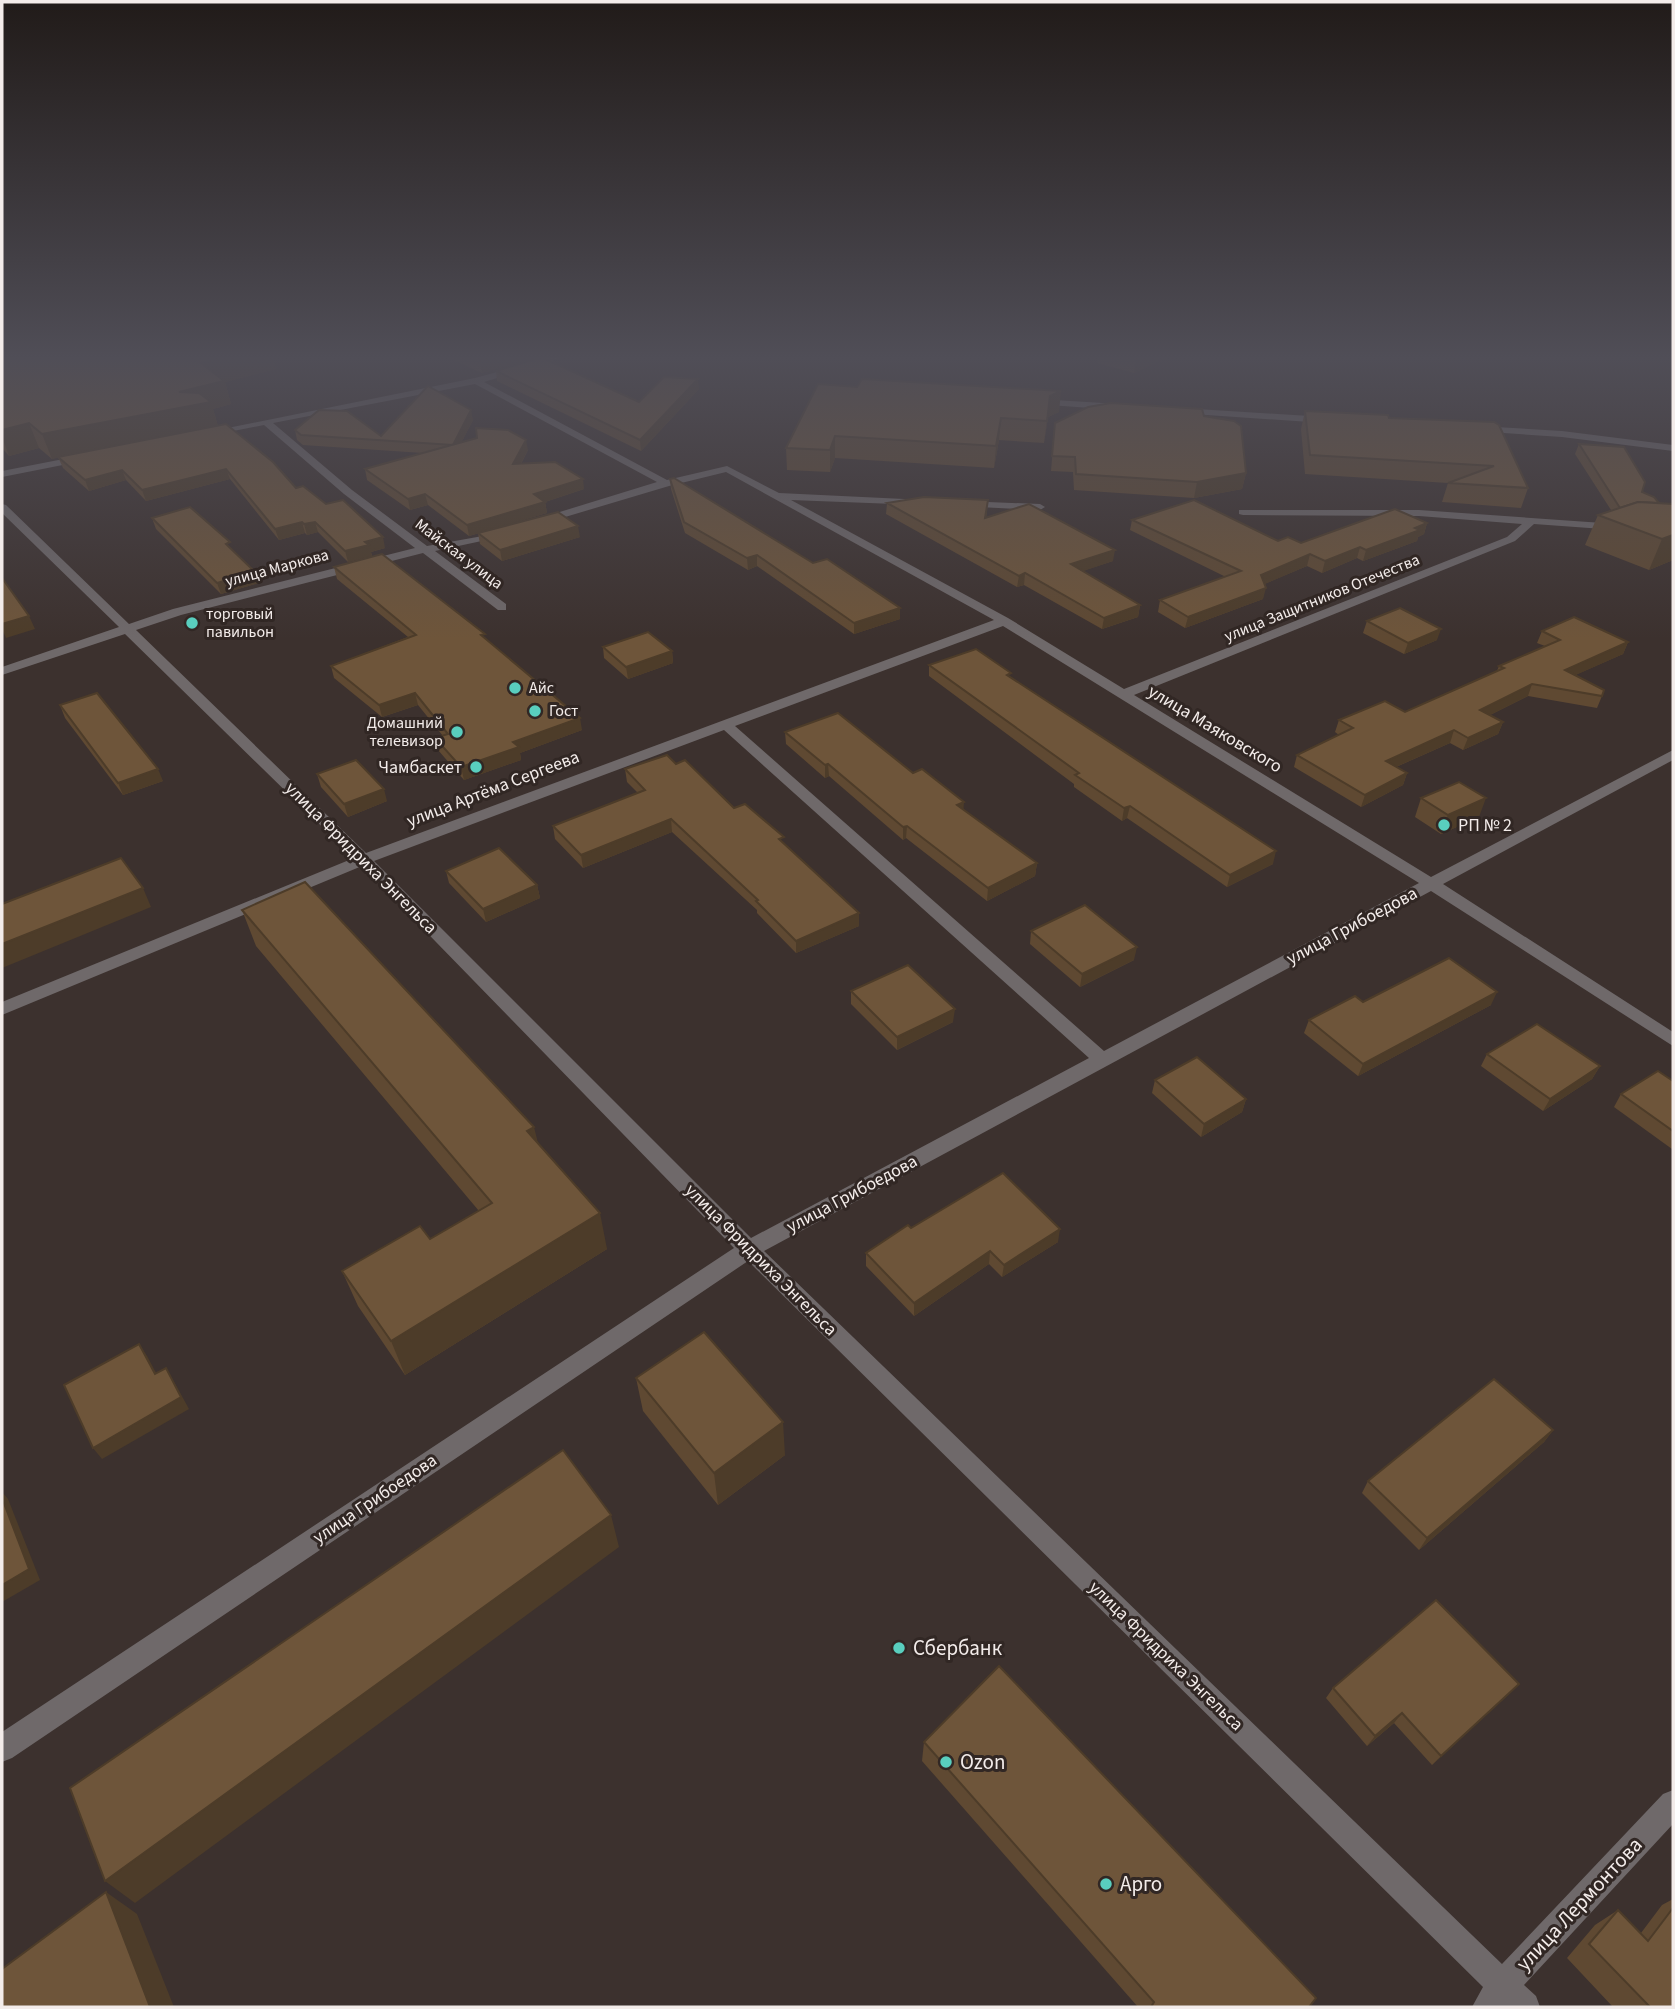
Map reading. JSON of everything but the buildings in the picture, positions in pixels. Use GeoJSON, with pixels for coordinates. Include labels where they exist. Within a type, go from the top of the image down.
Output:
{"type":"FeatureCollection","features":[{"type":"Feature","properties":{"kind":"street","name":"Майская улица"},"geometry":{"type":"LineString","coordinates":[[301,452],[348,492],[502,607]]}},
{"type":"Feature","properties":{"kind":"street"},"geometry":{"type":"LineString","coordinates":[[608,452],[666,483]]}},
{"type":"Feature","properties":{"kind":"street"},"geometry":{"type":"LineString","coordinates":[[2,474],[94,456]]}},
{"type":"Feature","properties":{"kind":"street","name":"улица Маяковского"},"geometry":{"type":"LineString","coordinates":[[666,483],[727,469],[1004,621],[1430,883],[1673,1040]]}},
{"type":"Feature","properties":{"kind":"street"},"geometry":{"type":"LineString","coordinates":[[533,524],[666,483]]}},
{"type":"Feature","properties":{"kind":"street"},"geometry":{"type":"LineString","coordinates":[[775,496],[940,503]]}},
{"type":"Feature","properties":{"kind":"street"},"geometry":{"type":"LineString","coordinates":[[954,504],[1040,507]]}},
{"type":"Feature","properties":{"kind":"street","name":"улица Фридриха Энгельса"},"geometry":{"type":"LineString","coordinates":[[2,507],[364,859],[1495,1996],[1525,2007]]}},
{"type":"Feature","properties":{"kind":"street"},"geometry":{"type":"LineString","coordinates":[[1243,512],[1419,513],[1529,523],[1634,527]]}},
{"type":"Feature","properties":{"kind":"street","name":"улица Защитников Отечества"},"geometry":{"type":"LineString","coordinates":[[1122,695],[1511,539],[1529,523]]}},
{"type":"Feature","properties":{"kind":"street","name":"улица Маркова"},"geometry":{"type":"LineString","coordinates":[[2,671],[177,612],[427,549],[480,540],[520,528]]}},
{"type":"Feature","properties":{"kind":"street","name":"улица Артёма Сергеева"},"geometry":{"type":"LineString","coordinates":[[2,1009],[364,859],[1004,621]]}},
{"type":"Feature","properties":{"kind":"street"},"geometry":{"type":"LineString","coordinates":[[724,723],[1104,1061]]}},
{"type":"Feature","properties":{"kind":"street","name":"улица Грибоедова"},"geometry":{"type":"LineString","coordinates":[[2,1748],[749,1249],[1673,754]]}},
{"type":"Feature","properties":{"kind":"street","name":"улица Лермонтова"},"geometry":{"type":"LineString","coordinates":[[1495,1996],[1673,1804]]}},
{"type":"Feature","properties":{"kind":"place","name":"торговый павильон"},"geometry":{"type":"Point","coordinates":[192,623]}},
{"type":"Feature","properties":{"kind":"place","name":"Айс"},"geometry":{"type":"Point","coordinates":[515,688]}},
{"type":"Feature","properties":{"kind":"place","name":"Гост"},"geometry":{"type":"Point","coordinates":[535,711]}},
{"type":"Feature","properties":{"kind":"place","name":"Домашний телевизор"},"geometry":{"type":"Point","coordinates":[457,732]}},
{"type":"Feature","properties":{"kind":"place","name":"Чамбаскет"},"geometry":{"type":"Point","coordinates":[476,767]}},
{"type":"Feature","properties":{"kind":"place","name":"РП № 2"},"geometry":{"type":"Point","coordinates":[1444,825]}},
{"type":"Feature","properties":{"kind":"place","name":"Сбербанк"},"geometry":{"type":"Point","coordinates":[899,1648]}},
{"type":"Feature","properties":{"kind":"place","name":"Ozon"},"geometry":{"type":"Point","coordinates":[946,1762]}},
{"type":"Feature","properties":{"kind":"place","name":"Арго"},"geometry":{"type":"Point","coordinates":[1106,1884]}}]}
